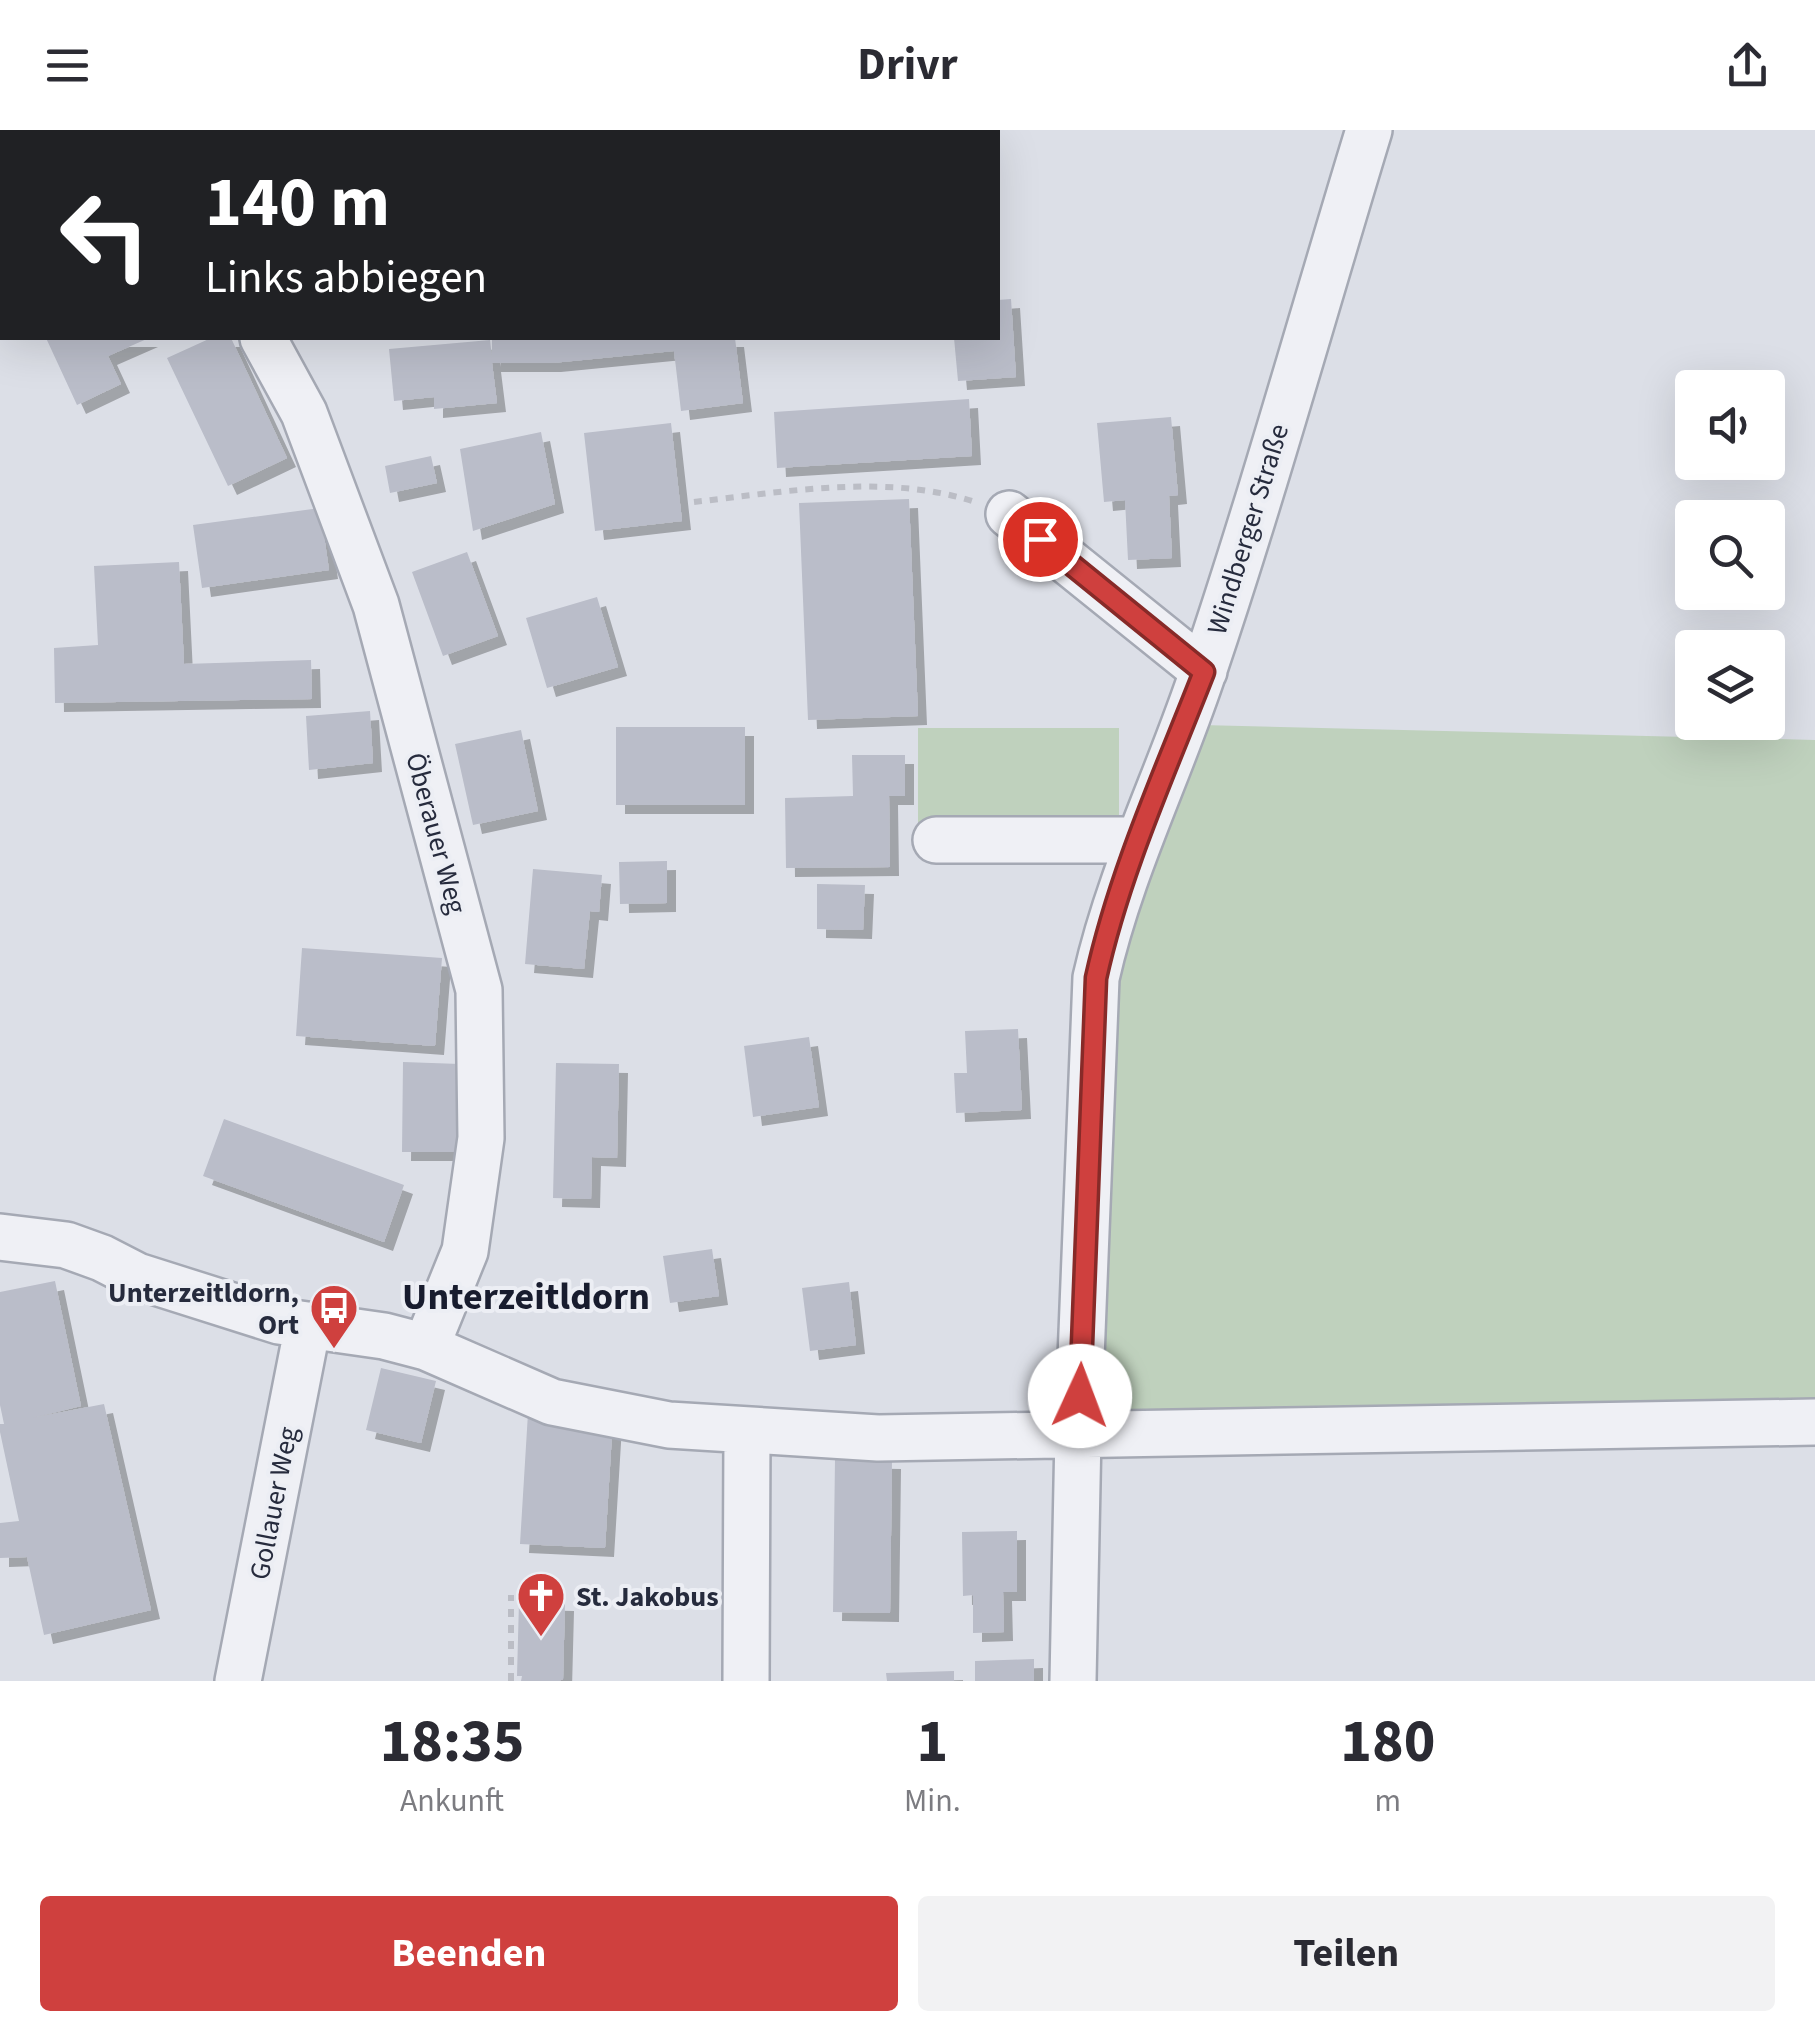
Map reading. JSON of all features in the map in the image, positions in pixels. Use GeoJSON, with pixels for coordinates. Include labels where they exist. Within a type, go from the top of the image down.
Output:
{"type":"FeatureCollection","features":[{"type":"Feature","properties":{"kind":"street","name":"Windberger Straße"},"geometry":{"type":"LineString","coordinates":[[1074,1681],[1078,1434],[1096,978],[1139,840],[1204,672],[1365,142]]}},
{"type":"Feature","properties":{"kind":"street","name":"Öberauer Weg"},"geometry":{"type":"LineString","coordinates":[[264,340],[304,412],[376,605],[480,990],[480,1138],[465,1251],[426,1347]]}},
{"type":"Feature","properties":{"kind":"street"},"geometry":{"type":"LineString","coordinates":[[1009,514],[1204,672]]}},
{"type":"Feature","properties":{"kind":"street"},"geometry":{"type":"LineString","coordinates":[[936,840],[1139,840]]}},
{"type":"Feature","properties":{"kind":"street"},"geometry":{"type":"LineString","coordinates":[[0,1237],[66,1245],[137,1276],[279,1321],[384,1336],[426,1347],[552,1402],[669,1425],[878,1438],[1815,1422]]}},
{"type":"Feature","properties":{"kind":"street","name":"Gollauer Weg"},"geometry":{"type":"LineString","coordinates":[[238,1681],[308,1326]]}},
{"type":"Feature","properties":{"kind":"street"},"geometry":{"type":"LineString","coordinates":[[746,1431],[746,1681]]}},
{"type":"Feature","properties":{"kind":"path"},"geometry":{"type":"LineString","coordinates":[[694,502],[843,484],[954,495],[1009,514]]}},
{"type":"Feature","properties":{"kind":"path"},"geometry":{"type":"LineString","coordinates":[[511,1595],[511,1681]]}},
{"type":"Feature","properties":{"kind":"green space"},"geometry":{"type":"Polygon","coordinates":[[[1201,725],[1675,737],[1675,740],[1815,740],[1815,1406],[1085,1428],[1109,983],[1201,725]]]}},
{"type":"Feature","properties":{"kind":"green space"},"geometry":{"type":"Polygon","coordinates":[[[918,728],[1119,728],[1119,829],[918,830],[918,728]]]}},
{"type":"Feature","properties":{"kind":"building"},"geometry":{"type":"Polygon","coordinates":[[[1011,299],[1016,377],[958,381],[954,340],[1000,340],[1000,300],[1011,299]]]}},
{"type":"Feature","properties":{"kind":"building"},"geometry":{"type":"Polygon","coordinates":[[[47,340],[144,340],[108,356],[121,384],[77,405],[47,340]]]}},
{"type":"Feature","properties":{"kind":"building"},"geometry":{"type":"Polygon","coordinates":[[[207,340],[232,340],[287,458],[228,486],[167,358],[207,340]]]}},
{"type":"Feature","properties":{"kind":"building"},"geometry":{"type":"Polygon","coordinates":[[[490,340],[492,358],[492,340],[735,340],[743,403],[681,411],[674,351],[552,363],[492,363],[497,403],[434,409],[434,397],[394,401],[389,349],[490,340]]]}},
{"type":"Feature","properties":{"kind":"building"},"geometry":{"type":"Polygon","coordinates":[[[969,399],[972,456],[777,468],[774,412],[969,399]]]}},
{"type":"Feature","properties":{"kind":"building"},"geometry":{"type":"Polygon","coordinates":[[[1171,417],[1178,495],[1169,496],[1172,558],[1128,560],[1125,500],[1104,502],[1097,423],[1171,417]]]}},
{"type":"Feature","properties":{"kind":"building"},"geometry":{"type":"Polygon","coordinates":[[[671,423],[682,521],[595,531],[584,433],[671,423]]]}},
{"type":"Feature","properties":{"kind":"building"},"geometry":{"type":"Polygon","coordinates":[[[541,432],[555,504],[473,531],[460,449],[541,432]]]}},
{"type":"Feature","properties":{"kind":"building"},"geometry":{"type":"Polygon","coordinates":[[[431,456],[437,483],[390,493],[385,466],[431,456]]]}},
{"type":"Feature","properties":{"kind":"building"},"geometry":{"type":"Polygon","coordinates":[[[909,499],[918,716],[808,720],[799,503],[909,499]]]}},
{"type":"Feature","properties":{"kind":"building"},"geometry":{"type":"Polygon","coordinates":[[[320,508],[329,570],[202,588],[193,525],[320,508]]]}},
{"type":"Feature","properties":{"kind":"building"},"geometry":{"type":"Polygon","coordinates":[[[467,552],[498,636],[443,656],[412,572],[467,552]]]}},
{"type":"Feature","properties":{"kind":"building"},"geometry":{"type":"Polygon","coordinates":[[[179,562],[184,664],[311,660],[312,699],[55,703],[54,648],[98,645],[94,566],[179,562]]]}},
{"type":"Feature","properties":{"kind":"building"},"geometry":{"type":"Polygon","coordinates":[[[597,597],[618,667],[547,688],[526,618],[597,597]]]}},
{"type":"Feature","properties":{"kind":"building"},"geometry":{"type":"Polygon","coordinates":[[[370,711],[373,763],[309,770],[306,716],[370,711]]]}},
{"type":"Feature","properties":{"kind":"building"},"geometry":{"type":"Polygon","coordinates":[[[616,727],[745,727],[745,805],[616,805],[616,727]]]}},
{"type":"Feature","properties":{"kind":"building"},"geometry":{"type":"Polygon","coordinates":[[[521,730],[538,811],[473,825],[455,744],[521,730]]]}},
{"type":"Feature","properties":{"kind":"building"},"geometry":{"type":"Polygon","coordinates":[[[852,755],[905,755],[905,796],[889,796],[890,867],[786,868],[785,798],[853,796],[852,755]]]}},
{"type":"Feature","properties":{"kind":"building"},"geometry":{"type":"Polygon","coordinates":[[[667,861],[667,903],[620,904],[619,862],[667,861]]]}},
{"type":"Feature","properties":{"kind":"building"},"geometry":{"type":"Polygon","coordinates":[[[533,869],[602,875],[599,912],[590,911],[584,969],[525,964],[533,869]]]}},
{"type":"Feature","properties":{"kind":"building"},"geometry":{"type":"Polygon","coordinates":[[[817,884],[865,885],[863,930],[817,929],[817,884]]]}},
{"type":"Feature","properties":{"kind":"building"},"geometry":{"type":"Polygon","coordinates":[[[302,948],[442,958],[435,1046],[296,1036],[302,948]]]}},
{"type":"Feature","properties":{"kind":"building"},"geometry":{"type":"Polygon","coordinates":[[[1018,1029],[1022,1110],[956,1113],[954,1073],[967,1073],[965,1031],[1018,1029]]]}},
{"type":"Feature","properties":{"kind":"building"},"geometry":{"type":"Polygon","coordinates":[[[809,1037],[819,1107],[753,1117],[744,1046],[809,1037]]]}},
{"type":"Feature","properties":{"kind":"building"},"geometry":{"type":"Polygon","coordinates":[[[403,1062],[460,1064],[459,1152],[402,1152],[403,1062]]]}},
{"type":"Feature","properties":{"kind":"building"},"geometry":{"type":"Polygon","coordinates":[[[556,1063],[619,1064],[617,1158],[592,1157],[591,1199],[553,1198],[556,1063]]]}},
{"type":"Feature","properties":{"kind":"building"},"geometry":{"type":"Polygon","coordinates":[[[224,1119],[404,1185],[384,1242],[203,1176],[224,1119]]]}},
{"type":"Feature","properties":{"kind":"building"},"geometry":{"type":"Polygon","coordinates":[[[712,1249],[719,1296],[670,1303],[663,1256],[712,1249]]]}},
{"type":"Feature","properties":{"kind":"building"},"geometry":{"type":"Polygon","coordinates":[[[55,1281],[81,1406],[32,1418],[104,1404],[151,1610],[44,1635],[27,1557],[0,1558],[0,1523],[19,1521],[0,1432],[0,1424],[4,1424],[0,1405],[0,1292],[55,1281]]]}},
{"type":"Feature","properties":{"kind":"building"},"geometry":{"type":"Polygon","coordinates":[[[849,1282],[856,1345],[810,1351],[802,1288],[849,1282]]]}},
{"type":"Feature","properties":{"kind":"building"},"geometry":{"type":"Polygon","coordinates":[[[381,1368],[436,1381],[421,1443],[366,1430],[381,1368]]]}},
{"type":"Feature","properties":{"kind":"building"},"geometry":{"type":"Polygon","coordinates":[[[528,1413],[613,1418],[605,1548],[520,1544],[528,1413]]]}},
{"type":"Feature","properties":{"kind":"building"},"geometry":{"type":"Polygon","coordinates":[[[835,1459],[892,1460],[890,1613],[833,1612],[835,1459]]]}},
{"type":"Feature","properties":{"kind":"building"},"geometry":{"type":"Polygon","coordinates":[[[1017,1531],[1017,1592],[1003,1592],[1004,1632],[973,1633],[973,1595],[963,1596],[962,1532],[1017,1531]]]}},
{"type":"Feature","properties":{"kind":"building","name":"St. Jakobus"},"geometry":{"type":"Polygon","coordinates":[[[519,1601],[565,1602],[563,1679],[521,1681],[522,1676],[517,1676],[519,1601]]]}},
{"type":"Feature","properties":{"kind":"building"},"geometry":{"type":"Polygon","coordinates":[[[1034,1659],[1034,1681],[975,1681],[975,1661],[1034,1659]]]}},
{"type":"Feature","properties":{"kind":"building"},"geometry":{"type":"Polygon","coordinates":[[[954,1671],[954,1681],[887,1681],[886,1673],[954,1671]]]}},
{"type":"Feature","properties":{"kind":"place","name":"Unterzeitldorn, Ort"},"geometry":{"type":"Point","coordinates":[334,1350]}},
{"type":"Feature","properties":{"kind":"place","name":"St. Jakobus"},"geometry":{"type":"Point","coordinates":[541,1638]}},
{"type":"Feature","properties":{"kind":"district","name":"Unterzeitldorn"},"geometry":{"type":"Point","coordinates":[526,1296]}},
{"type":"Feature","properties":{"kind":"route"},"geometry":{"type":"LineString","coordinates":[[1040,539],[1204,672],[1139,840],[1096,978],[1080,1396]]}}]}
